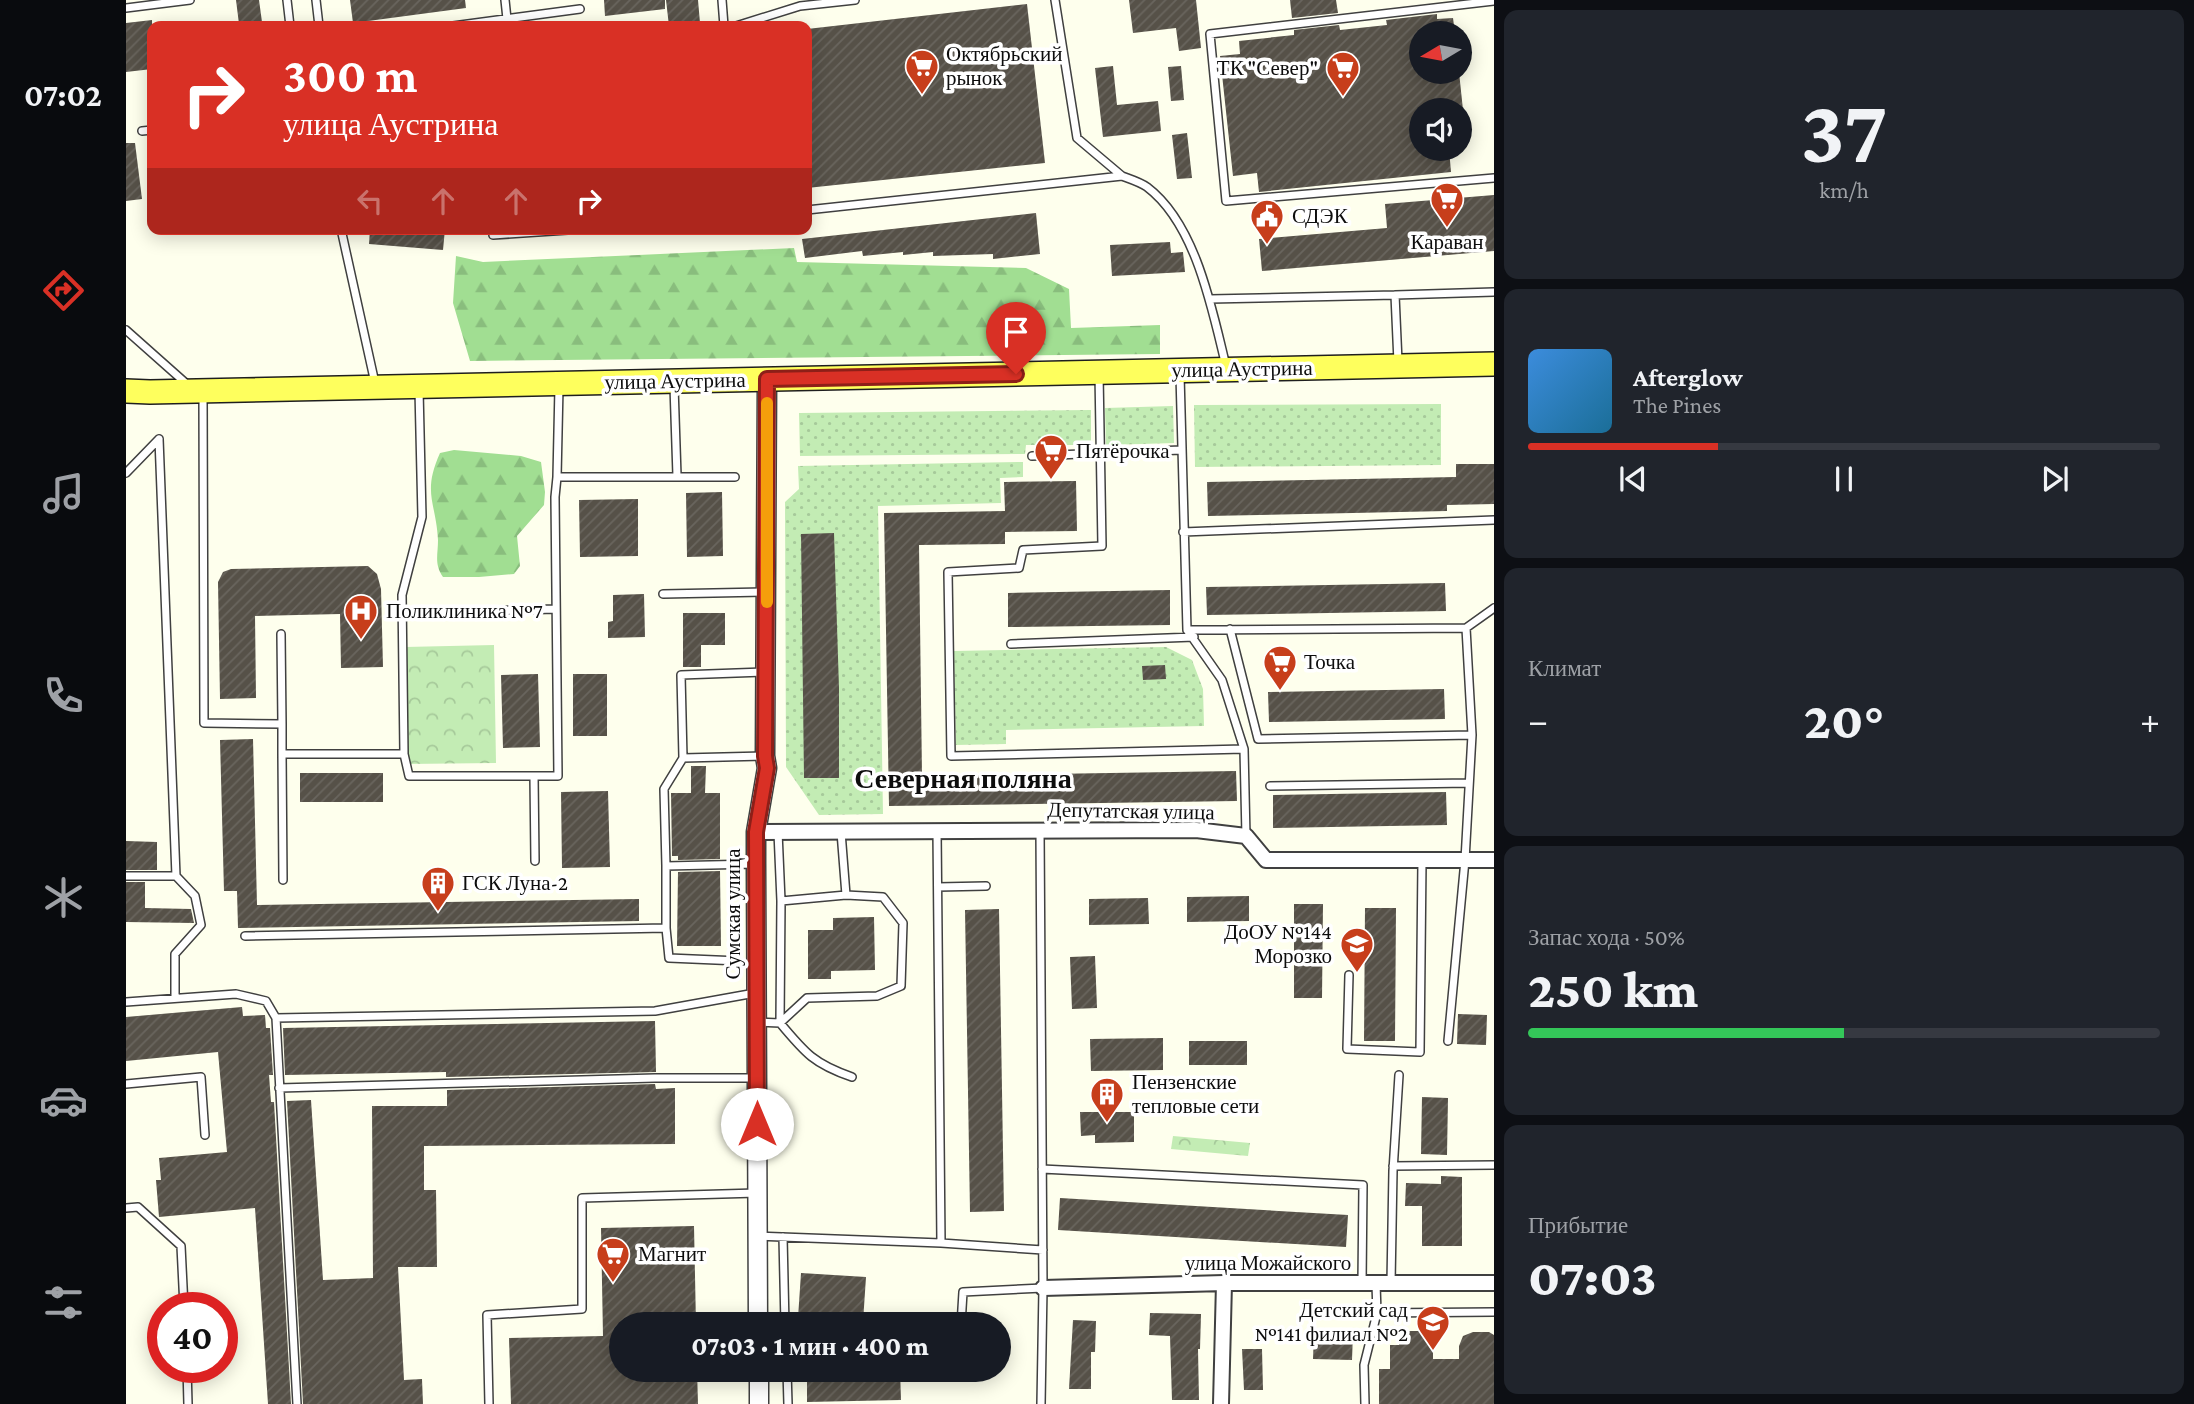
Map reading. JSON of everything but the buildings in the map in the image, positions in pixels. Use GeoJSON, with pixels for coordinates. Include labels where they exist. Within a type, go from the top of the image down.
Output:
{"type":"FeatureCollection","features":[{"type":"Feature","properties":{"kind":"main road","name":"улица Аустрина"},"geometry":{"type":"LineString","coordinates":[[126,393],[1494,364]]}},
{"type":"Feature","properties":{"kind":"street","name":"Сумская улица"},"geometry":{"type":"LineString","coordinates":[[758,1312],[756,832],[767,768],[767,379]]}},
{"type":"Feature","properties":{"kind":"street","name":"Депутатская улица"},"geometry":{"type":"LineString","coordinates":[[756,832],[1196,830],[1246,836]]}},
{"type":"Feature","properties":{"kind":"street"},"geometry":{"type":"LineString","coordinates":[[1246,836],[1266,860],[1494,860]]}},
{"type":"Feature","properties":{"kind":"street"},"geometry":{"type":"LineString","coordinates":[[1221,1404],[1224,1283]]}},
{"type":"Feature","properties":{"kind":"street","name":"улица Можайского"},"geometry":{"type":"LineString","coordinates":[[1043,1288],[1224,1283],[1494,1283]]}},
{"type":"Feature","properties":{"kind":"street"},"geometry":{"type":"LineString","coordinates":[[759,1382],[759,1404]]}},
{"type":"Feature","properties":{"kind":"lane"},"geometry":{"type":"LineString","coordinates":[[126,8],[190,0]]}},
{"type":"Feature","properties":{"kind":"lane"},"geometry":{"type":"LineString","coordinates":[[286,0],[289,21]]}},
{"type":"Feature","properties":{"kind":"lane"},"geometry":{"type":"LineString","coordinates":[[316,0],[318,21]]}},
{"type":"Feature","properties":{"kind":"lane"},"geometry":{"type":"LineString","coordinates":[[505,0],[507,19]]}},
{"type":"Feature","properties":{"kind":"lane"},"geometry":{"type":"LineString","coordinates":[[722,0],[724,21]]}},
{"type":"Feature","properties":{"kind":"lane"},"geometry":{"type":"LineString","coordinates":[[752,21],[800,6],[855,0]]}},
{"type":"Feature","properties":{"kind":"lane"},"geometry":{"type":"LineString","coordinates":[[1055,0],[1077,138],[1122,176],[1146,187],[1181,224],[1210,299],[1227,370]]}},
{"type":"Feature","properties":{"kind":"lane"},"geometry":{"type":"LineString","coordinates":[[1494,1],[1210,34],[1226,201],[1494,178]]}},
{"type":"Feature","properties":{"kind":"lane"},"geometry":{"type":"LineString","coordinates":[[492,21],[580,9]]}},
{"type":"Feature","properties":{"kind":"lane"},"geometry":{"type":"LineString","coordinates":[[142,131],[147,130]]}},
{"type":"Feature","properties":{"kind":"lane"},"geometry":{"type":"LineString","coordinates":[[812,208],[1122,176]]}},
{"type":"Feature","properties":{"kind":"lane"},"geometry":{"type":"LineString","coordinates":[[342,235],[376,387]]}},
{"type":"Feature","properties":{"kind":"lane"},"geometry":{"type":"LineString","coordinates":[[1210,299],[1494,292]]}},
{"type":"Feature","properties":{"kind":"lane"},"geometry":{"type":"LineString","coordinates":[[1395,295],[1399,366]]}},
{"type":"Feature","properties":{"kind":"lane"},"geometry":{"type":"LineString","coordinates":[[126,330],[199,391],[204,723],[282,724]]}},
{"type":"Feature","properties":{"kind":"lane"},"geometry":{"type":"LineString","coordinates":[[1180,370],[1187,630],[1222,680],[1244,749],[1246,836]]}},
{"type":"Feature","properties":{"kind":"lane"},"geometry":{"type":"LineString","coordinates":[[1099,372],[1102,546],[1023,550],[1019,568],[948,572],[951,755],[1244,749]]}},
{"type":"Feature","properties":{"kind":"lane"},"geometry":{"type":"LineString","coordinates":[[674,381],[677,476]]}},
{"type":"Feature","properties":{"kind":"lane"},"geometry":{"type":"LineString","coordinates":[[419,386],[422,517],[402,595],[404,754],[409,776],[558,776],[555,497],[559,383]]}},
{"type":"Feature","properties":{"kind":"lane"},"geometry":{"type":"LineString","coordinates":[[126,473],[159,439],[176,876],[195,896],[201,925],[175,954],[176,998]]}},
{"type":"Feature","properties":{"kind":"lane"},"geometry":{"type":"LineString","coordinates":[[1032,456],[1181,450]]}},
{"type":"Feature","properties":{"kind":"lane"},"geometry":{"type":"LineString","coordinates":[[557,477],[735,477]]}},
{"type":"Feature","properties":{"kind":"lane"},"geometry":{"type":"LineString","coordinates":[[1183,532],[1494,520]]}},
{"type":"Feature","properties":{"kind":"lane"},"geometry":{"type":"LineString","coordinates":[[663,594],[767,592]]}},
{"type":"Feature","properties":{"kind":"lane"},"geometry":{"type":"LineString","coordinates":[[1187,630],[1466,628],[1494,608]]}},
{"type":"Feature","properties":{"kind":"lane"},"geometry":{"type":"LineString","coordinates":[[476,611],[556,609]]}},
{"type":"Feature","properties":{"kind":"lane"},"geometry":{"type":"LineString","coordinates":[[1448,1041],[1465,860],[1472,735],[1466,628]]}},
{"type":"Feature","properties":{"kind":"lane"},"geometry":{"type":"LineString","coordinates":[[1230,629],[1258,739],[1472,735]]}},
{"type":"Feature","properties":{"kind":"lane"},"geometry":{"type":"LineString","coordinates":[[281,634],[283,880]]}},
{"type":"Feature","properties":{"kind":"lane"},"geometry":{"type":"LineString","coordinates":[[1011,644],[1194,637]]}},
{"type":"Feature","properties":{"kind":"lane"},"geometry":{"type":"LineString","coordinates":[[739,961],[669,958],[666,928],[664,789],[683,758],[681,675],[766,672]]}},
{"type":"Feature","properties":{"kind":"lane"},"geometry":{"type":"LineString","coordinates":[[282,754],[404,754]]}},
{"type":"Feature","properties":{"kind":"lane"},"geometry":{"type":"LineString","coordinates":[[683,758],[765,756]]}},
{"type":"Feature","properties":{"kind":"lane"},"geometry":{"type":"LineString","coordinates":[[534,776],[535,861]]}},
{"type":"Feature","properties":{"kind":"lane"},"geometry":{"type":"LineString","coordinates":[[1270,786],[1469,783]]}},
{"type":"Feature","properties":{"kind":"lane"},"geometry":{"type":"LineString","coordinates":[[937,831],[941,1243]]}},
{"type":"Feature","properties":{"kind":"lane"},"geometry":{"type":"LineString","coordinates":[[1040,831],[1043,1250],[1041,1404]]}},
{"type":"Feature","properties":{"kind":"lane"},"geometry":{"type":"LineString","coordinates":[[778,832],[781,901],[780,1023],[806,1054],[823,1066],[852,1077]]}},
{"type":"Feature","properties":{"kind":"lane"},"geometry":{"type":"LineString","coordinates":[[841,832],[846,895]]}},
{"type":"Feature","properties":{"kind":"lane"},"geometry":{"type":"LineString","coordinates":[[1349,975],[1347,1049],[1420,1052],[1422,860]]}},
{"type":"Feature","properties":{"kind":"lane"},"geometry":{"type":"LineString","coordinates":[[666,866],[756,864]]}},
{"type":"Feature","properties":{"kind":"lane"},"geometry":{"type":"LineString","coordinates":[[126,876],[176,876]]}},
{"type":"Feature","properties":{"kind":"lane"},"geometry":{"type":"LineString","coordinates":[[937,887],[986,886]]}},
{"type":"Feature","properties":{"kind":"lane"},"geometry":{"type":"LineString","coordinates":[[756,1021],[780,1023],[807,998],[877,996],[901,986],[904,923],[883,897],[846,895],[781,901]]}},
{"type":"Feature","properties":{"kind":"lane"},"geometry":{"type":"LineString","coordinates":[[245,936],[666,928]]}},
{"type":"Feature","properties":{"kind":"lane"},"geometry":{"type":"LineString","coordinates":[[276,1018],[655,1011],[756,993]]}},
{"type":"Feature","properties":{"kind":"lane"},"geometry":{"type":"LineString","coordinates":[[126,1002],[236,994],[266,1001],[276,1018],[297,1404]]}},
{"type":"Feature","properties":{"kind":"lane"},"geometry":{"type":"LineString","coordinates":[[1391,1283],[1393,1166],[1399,1075]]}},
{"type":"Feature","properties":{"kind":"lane"},"geometry":{"type":"LineString","coordinates":[[126,1084],[201,1077],[205,1135]]}},
{"type":"Feature","properties":{"kind":"lane"},"geometry":{"type":"LineString","coordinates":[[279,1088],[655,1078],[756,1078]]}},
{"type":"Feature","properties":{"kind":"lane"},"geometry":{"type":"LineString","coordinates":[[1393,1166],[1494,1165]]}},
{"type":"Feature","properties":{"kind":"lane"},"geometry":{"type":"LineString","coordinates":[[1042,1169],[1363,1185],[1369,1283],[1377,1313],[1364,1365],[1365,1404]]}},
{"type":"Feature","properties":{"kind":"lane"},"geometry":{"type":"LineString","coordinates":[[489,1404],[487,1315],[582,1309],[582,1198],[757,1193]]}},
{"type":"Feature","properties":{"kind":"lane"},"geometry":{"type":"LineString","coordinates":[[126,1208],[138,1207],[181,1246],[183,1292]]}},
{"type":"Feature","properties":{"kind":"lane"},"geometry":{"type":"LineString","coordinates":[[758,1236],[1043,1250]]}},
{"type":"Feature","properties":{"kind":"lane"},"geometry":{"type":"LineString","coordinates":[[783,1237],[785,1312]]}},
{"type":"Feature","properties":{"kind":"lane"},"geometry":{"type":"LineString","coordinates":[[962,1312],[963,1292],[1043,1288]]}},
{"type":"Feature","properties":{"kind":"lane"},"geometry":{"type":"LineString","coordinates":[[1377,1313],[1494,1312]]}},
{"type":"Feature","properties":{"kind":"lane"},"geometry":{"type":"LineString","coordinates":[[787,1382],[788,1404]]}},
{"type":"Feature","properties":{"kind":"lane"},"geometry":{"type":"LineString","coordinates":[[187,1383],[188,1404]]}},
{"type":"Feature","properties":{"kind":"green space"},"geometry":{"type":"Polygon","coordinates":[[[794,248],[797,262],[1026,268],[1069,289],[1071,328],[1160,325],[1160,354],[470,361],[453,303],[456,256],[483,262],[794,248]]]}},
{"type":"Feature","properties":{"kind":"green space"},"geometry":{"type":"Polygon","coordinates":[[[1441,404],[1441,465],[1195,467],[1194,405],[1441,404]]]}},
{"type":"Feature","properties":{"kind":"green space"},"geometry":{"type":"Polygon","coordinates":[[[1173,406],[1174,443],[1106,445],[1105,408],[1173,406]]]}},
{"type":"Feature","properties":{"kind":"green space"},"geometry":{"type":"Polygon","coordinates":[[[1091,410],[1091,445],[1026,445],[1025,454],[800,456],[799,413],[1091,410]]]}},
{"type":"Feature","properties":{"kind":"green space"},"geometry":{"type":"Polygon","coordinates":[[[454,450],[521,456],[541,462],[544,505],[517,536],[520,566],[514,574],[443,577],[438,568],[432,478],[440,453],[454,450]]]}},
{"type":"Feature","properties":{"kind":"green space"},"geometry":{"type":"Polygon","coordinates":[[[1023,462],[1023,477],[1000,478],[1001,503],[878,506],[883,814],[819,815],[786,767],[785,502],[799,489],[798,466],[1023,462]]]}},
{"type":"Feature","properties":{"kind":"green space"},"geometry":{"type":"Polygon","coordinates":[[[494,645],[496,763],[407,764],[405,647],[494,645]]]}},
{"type":"Feature","properties":{"kind":"green space"},"geometry":{"type":"Polygon","coordinates":[[[1166,647],[1192,660],[1203,689],[1204,726],[1006,730],[1006,744],[956,745],[954,651],[1166,647]]]}},
{"type":"Feature","properties":{"kind":"green space"},"geometry":{"type":"Polygon","coordinates":[[[1173,1136],[1250,1143],[1248,1156],[1171,1149],[1173,1136]]]}},
{"type":"Feature","properties":{"kind":"slow traffic"},"geometry":{"type":"LineString","coordinates":[[767,403],[767,602]]}},
{"type":"Feature","properties":{"kind":"place","name":"Октябрьский рынок"},"geometry":{"type":"Point","coordinates":[922,96]}},
{"type":"Feature","properties":{"kind":"place","name":"ТК \"Север\""},"geometry":{"type":"Point","coordinates":[1343,98]}},
{"type":"Feature","properties":{"kind":"place","name":"Караван"},"geometry":{"type":"Point","coordinates":[1447,229]}},
{"type":"Feature","properties":{"kind":"place","name":"СДЭК"},"geometry":{"type":"Point","coordinates":[1267,246]}},
{"type":"Feature","properties":{"kind":"place","name":"Пятёрочка"},"geometry":{"type":"Point","coordinates":[1051,481]}},
{"type":"Feature","properties":{"kind":"place","name":"Поликлиника №7"},"geometry":{"type":"Point","coordinates":[361,641]}},
{"type":"Feature","properties":{"kind":"place","name":"Точка"},"geometry":{"type":"Point","coordinates":[1280,692]}},
{"type":"Feature","properties":{"kind":"place","name":"ГСК Луна-2"},"geometry":{"type":"Point","coordinates":[438,913]}},
{"type":"Feature","properties":{"kind":"place","name":"ДоОУ №144 Морозко"},"geometry":{"type":"Point","coordinates":[1357,974]}},
{"type":"Feature","properties":{"kind":"place","name":"Пензенские тепловые сети"},"geometry":{"type":"Point","coordinates":[1107,1124]}},
{"type":"Feature","properties":{"kind":"place","name":"Магнит"},"geometry":{"type":"Point","coordinates":[613,1284]}},
{"type":"Feature","properties":{"kind":"place","name":"Детский сад №141 филиал №2"},"geometry":{"type":"Point","coordinates":[1433,1352]}},
{"type":"Feature","properties":{"kind":"district","name":"Северная поляна"},"geometry":{"type":"Point","coordinates":[963,778]}},
{"type":"Feature","properties":{"kind":"route"},"geometry":{"type":"LineString","coordinates":[[757,1124],[756,832],[767,768],[767,379],[1016,374]]}}]}
